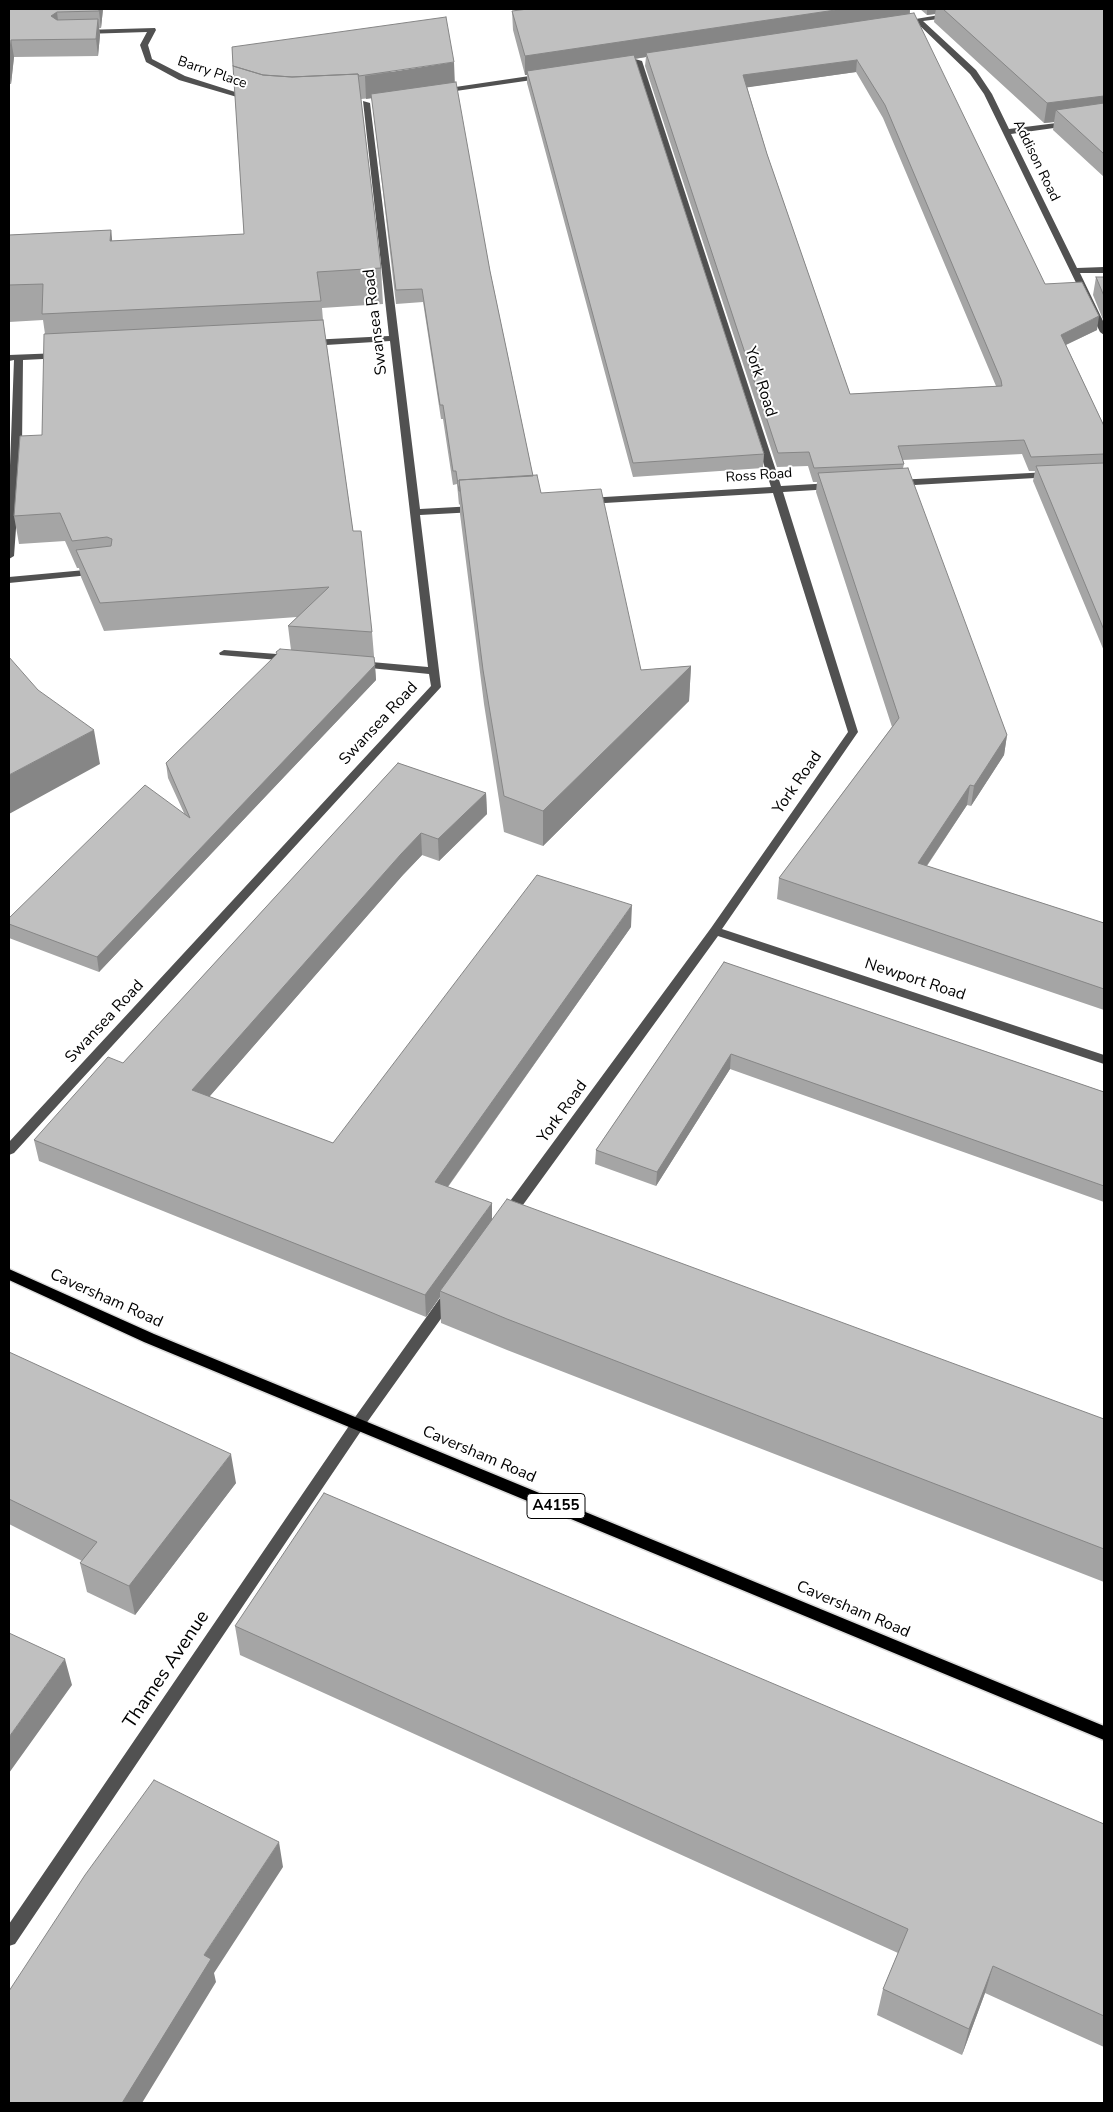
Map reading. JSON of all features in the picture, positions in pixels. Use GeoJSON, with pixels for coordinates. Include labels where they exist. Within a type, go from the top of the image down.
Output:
{"type":"FeatureCollection","features":[{"type":"Feature","properties":{"kind":"main road","name":"Caversham Road"},"geometry":{"type":"LineString","coordinates":[[9,1274],[150,1338],[1104,1733]]}},
{"type":"Feature","properties":{"kind":"street"},"geometry":{"type":"LineString","coordinates":[[889,24],[955,14]]}},
{"type":"Feature","properties":{"kind":"street","name":"Addison Road"},"geometry":{"type":"LineString","coordinates":[[918,20],[973,72],[988,94],[1104,332]]}},
{"type":"Feature","properties":{"kind":"street","name":"Barry Place"},"geometry":{"type":"LineString","coordinates":[[77,32],[152,30],[144,45],[149,60],[182,78],[256,102]]}},
{"type":"Feature","properties":{"kind":"street","name":"York Road"},"geometry":{"type":"LineString","coordinates":[[499,1228],[715,931],[853,732],[777,489],[638,61]]}},
{"type":"Feature","properties":{"kind":"street"},"geometry":{"type":"LineString","coordinates":[[434,92],[551,74]]}},
{"type":"Feature","properties":{"kind":"street","name":"Swansea Road"},"geometry":{"type":"LineString","coordinates":[[9,1150],[436,686],[367,102]]}},
{"type":"Feature","properties":{"kind":"street"},"geometry":{"type":"LineString","coordinates":[[1006,132],[1104,120]]}},
{"type":"Feature","properties":{"kind":"street"},"geometry":{"type":"LineString","coordinates":[[1074,272],[1104,270]]}},
{"type":"Feature","properties":{"kind":"street"},"geometry":{"type":"LineString","coordinates":[[296,344],[395,338]]}},
{"type":"Feature","properties":{"kind":"street"},"geometry":{"type":"LineString","coordinates":[[9,556],[17,445],[14,358],[66,356]]}},
{"type":"Feature","properties":{"kind":"street"},"geometry":{"type":"LineString","coordinates":[[884,483],[1060,474]]}},
{"type":"Feature","properties":{"kind":"street","name":"Ross Road"},"geometry":{"type":"LineString","coordinates":[[576,502],[845,485]]}},
{"type":"Feature","properties":{"kind":"street"},"geometry":{"type":"LineString","coordinates":[[415,512],[481,508]]}},
{"type":"Feature","properties":{"kind":"street"},"geometry":{"type":"LineString","coordinates":[[9,580],[111,570]]}},
{"type":"Feature","properties":{"kind":"street"},"geometry":{"type":"LineString","coordinates":[[224,653],[300,659]]}},
{"type":"Feature","properties":{"kind":"street"},"geometry":{"type":"LineString","coordinates":[[348,664],[435,671]]}},
{"type":"Feature","properties":{"kind":"street","name":"Newport Road"},"geometry":{"type":"LineString","coordinates":[[715,931],[1104,1060]]}},
{"type":"Feature","properties":{"kind":"street"},"geometry":{"type":"LineString","coordinates":[[358,1424],[459,1283]]}},
{"type":"Feature","properties":{"kind":"street","name":"Thames Avenue"},"geometry":{"type":"LineString","coordinates":[[9,1938],[358,1424]]}},
{"type":"Feature","properties":{"kind":"building"},"geometry":{"type":"Polygon","coordinates":[[[9,9],[99,9],[99,11],[57,12],[51,16],[57,20],[98,19],[96,39],[11,40],[9,61],[9,9]]]}},
{"type":"Feature","properties":{"kind":"building"},"geometry":{"type":"Polygon","coordinates":[[[528,9],[842,9],[525,56],[512,11],[528,9]]]}},
{"type":"Feature","properties":{"kind":"building"},"geometry":{"type":"Polygon","coordinates":[[[943,9],[1104,9],[1104,96],[1047,103],[943,9]]]}},
{"type":"Feature","properties":{"kind":"building"},"geometry":{"type":"Polygon","coordinates":[[[914,13],[1045,284],[1082,282],[1099,316],[1061,335],[1104,426],[1104,454],[1031,457],[1024,440],[898,446],[904,464],[814,468],[809,452],[778,453],[646,53],[914,13]],[[857,60],[743,75],[767,154],[850,394],[1002,386],[1001,380],[885,105],[857,60]]]}},
{"type":"Feature","properties":{"kind":"building"},"geometry":{"type":"Polygon","coordinates":[[[446,17],[454,62],[359,76],[358,74],[292,77],[263,75],[233,66],[232,47],[446,17]]]}},
{"type":"Feature","properties":{"kind":"building"},"geometry":{"type":"Polygon","coordinates":[[[634,55],[764,454],[633,463],[527,71],[634,55]]]}},
{"type":"Feature","properties":{"kind":"building"},"geometry":{"type":"Polygon","coordinates":[[[233,66],[263,75],[292,77],[358,74],[381,268],[317,272],[321,301],[42,314],[43,284],[9,285],[9,235],[111,230],[110,241],[244,234],[233,66]]]}},
{"type":"Feature","properties":{"kind":"building"},"geometry":{"type":"Polygon","coordinates":[[[456,82],[490,271],[533,476],[459,480],[460,491],[456,471],[453,471],[443,405],[440,405],[422,289],[396,290],[371,94],[456,82]]]}},
{"type":"Feature","properties":{"kind":"building"},"geometry":{"type":"Polygon","coordinates":[[[1104,103],[1104,154],[1056,110],[1104,103]]]}},
{"type":"Feature","properties":{"kind":"building"},"geometry":{"type":"Polygon","coordinates":[[[1096,277],[1104,277],[1104,296],[1096,277]]]}},
{"type":"Feature","properties":{"kind":"building"},"geometry":{"type":"Polygon","coordinates":[[[323,320],[353,531],[361,531],[372,632],[288,626],[329,587],[100,603],[76,550],[111,546],[112,539],[107,537],[72,541],[60,513],[14,516],[20,436],[42,435],[44,334],[323,320]]]}},
{"type":"Feature","properties":{"kind":"building"},"geometry":{"type":"Polygon","coordinates":[[[1104,463],[1104,630],[1036,466],[1104,463]]]}},
{"type":"Feature","properties":{"kind":"building"},"geometry":{"type":"Polygon","coordinates":[[[908,468],[1007,735],[974,786],[970,785],[918,863],[1104,923],[1104,989],[779,878],[899,718],[818,473],[908,468]]]}},
{"type":"Feature","properties":{"kind":"building"},"geometry":{"type":"Polygon","coordinates":[[[537,475],[541,493],[601,489],[641,670],[691,666],[543,811],[504,796],[483,670],[459,480],[537,475]]]}},
{"type":"Feature","properties":{"kind":"building"},"geometry":{"type":"Polygon","coordinates":[[[280,649],[374,657],[375,665],[97,957],[9,924],[9,918],[145,785],[190,818],[166,763],[280,649]]]}},
{"type":"Feature","properties":{"kind":"building"},"geometry":{"type":"Polygon","coordinates":[[[9,657],[38,690],[94,730],[9,775],[9,657]]]}},
{"type":"Feature","properties":{"kind":"building"},"geometry":{"type":"Polygon","coordinates":[[[398,763],[486,793],[438,839],[421,833],[192,1090],[333,1143],[537,875],[632,905],[435,1182],[492,1203],[425,1295],[34,1140],[108,1057],[123,1063],[398,763]]]}},
{"type":"Feature","properties":{"kind":"building"},"geometry":{"type":"Polygon","coordinates":[[[724,962],[1104,1092],[1104,1186],[731,1054],[657,1172],[596,1150],[724,962]]]}},
{"type":"Feature","properties":{"kind":"building"},"geometry":{"type":"Polygon","coordinates":[[[507,1199],[1104,1419],[1104,1549],[507,1319],[440,1291],[507,1199]]]}},
{"type":"Feature","properties":{"kind":"building"},"geometry":{"type":"Polygon","coordinates":[[[9,1352],[231,1454],[129,1586],[80,1563],[97,1542],[9,1499],[9,1352]]]}},
{"type":"Feature","properties":{"kind":"building"},"geometry":{"type":"Polygon","coordinates":[[[324,1493],[1104,1824],[1104,2016],[993,1966],[969,2029],[883,1989],[908,1929],[235,1626],[324,1493]]]}},
{"type":"Feature","properties":{"kind":"building"},"geometry":{"type":"Polygon","coordinates":[[[9,1633],[65,1659],[9,1737],[9,1633]]]}},
{"type":"Feature","properties":{"kind":"building"},"geometry":{"type":"Polygon","coordinates":[[[154,1780],[279,1842],[204,1955],[211,1959],[122,2103],[9,2103],[9,1991],[85,1875],[154,1780]]]}}]}
